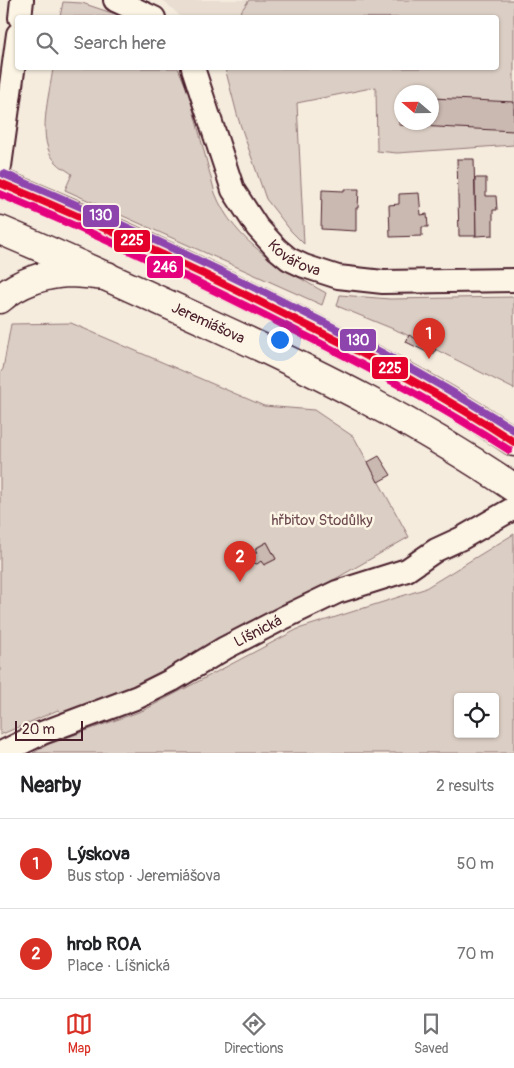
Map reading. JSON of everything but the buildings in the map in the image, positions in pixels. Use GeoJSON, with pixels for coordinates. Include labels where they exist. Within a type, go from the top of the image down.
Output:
{"type":"FeatureCollection","features":[{"type":"Feature","properties":{"kind":"main road"},"geometry":{"type":"LineString","coordinates":[[0,183],[69,211],[165,254],[277,310],[412,379],[514,442]]}},
{"type":"Feature","properties":{"kind":"main road","name":"Jeremiášova"},"geometry":{"type":"LineString","coordinates":[[0,230],[107,276],[268,350],[392,412],[473,459],[514,488]]}},
{"type":"Feature","properties":{"kind":"main road"},"geometry":{"type":"LineString","coordinates":[[0,298],[31,280],[68,273],[107,276]]}},
{"type":"Feature","properties":{"kind":"street"},"geometry":{"type":"LineString","coordinates":[[20,15],[22,0]]}},
{"type":"Feature","properties":{"kind":"street"},"geometry":{"type":"LineString","coordinates":[[115,0],[149,15]]}},
{"type":"Feature","properties":{"kind":"street"},"geometry":{"type":"LineString","coordinates":[[0,166],[5,93],[15,48]]}},
{"type":"Feature","properties":{"kind":"street","name":"Kovářova"},"geometry":{"type":"LineString","coordinates":[[193,70],[233,190],[257,227],[277,250],[289,259],[338,277],[383,282],[514,280]]}},
{"type":"Feature","properties":{"kind":"street","name":"Líšnická"},"geometry":{"type":"LineString","coordinates":[[1,753],[42,732],[138,697],[172,680],[225,648],[338,592],[407,570],[436,550],[462,538],[514,508]]}},
{"type":"Feature","properties":{"kind":"shaded area"},"geometry":{"type":"Polygon","coordinates":[[[163,0],[249,0],[239,15],[179,15],[163,0]]]}},
{"type":"Feature","properties":{"kind":"green space"},"geometry":{"type":"Polygon","coordinates":[[[249,0],[514,0],[514,145],[397,153],[377,151],[376,87],[297,103],[304,244],[291,231],[266,199],[238,118],[226,70],[499,70],[499,15],[238,15],[249,0]]]}},
{"type":"Feature","properties":{"kind":"green space"},"geometry":{"type":"Polygon","coordinates":[[[63,2],[82,3],[118,15],[60,15],[63,2]]]}},
{"type":"Feature","properties":{"kind":"green space"},"geometry":{"type":"Polygon","coordinates":[[[53,70],[179,70],[189,94],[215,193],[223,210],[247,240],[277,264],[326,293],[322,305],[65,190],[72,174],[58,164],[50,153],[46,142],[47,104],[53,70]]]}},
{"type":"Feature","properties":{"kind":"green space"},"geometry":{"type":"Polygon","coordinates":[[[340,295],[390,299],[514,297],[514,389],[403,333],[337,306],[340,295]]]}},
{"type":"Feature","properties":{"kind":"green space","name":"hřbitov Stodůlky"},"geometry":{"type":"Polygon","coordinates":[[[71,323],[264,406],[314,410],[354,437],[409,537],[156,681],[64,717],[58,710],[0,735],[0,373],[3,369],[11,324],[71,323]],[[267,542],[255,548],[257,552],[251,557],[257,564],[261,561],[264,565],[276,559],[267,542]]]}},
{"type":"Feature","properties":{"kind":"green space"},"geometry":{"type":"Polygon","coordinates":[[[514,534],[514,753],[33,753],[49,744],[144,710],[298,629],[424,589],[514,534]]]}},
{"type":"Feature","properties":{"kind":"transit line","name":"130"},"geometry":{"type":"LineString","coordinates":[[4,174],[155,240],[266,293],[410,368],[514,430]]}},
{"type":"Feature","properties":{"kind":"transit line","name":"225"},"geometry":{"type":"LineString","coordinates":[[0,183],[213,278],[371,358],[429,390],[514,442]]}},
{"type":"Feature","properties":{"kind":"transit line","name":"246"},"geometry":{"type":"LineString","coordinates":[[0,194],[140,255],[308,337],[424,399],[509,450]]}},
{"type":"Feature","properties":{"kind":"place","name":"Lýskova"},"geometry":{"type":"Point","coordinates":[429,359]}},
{"type":"Feature","properties":{"kind":"place","name":"hrob ROA"},"geometry":{"type":"Point","coordinates":[240,582]}}]}
